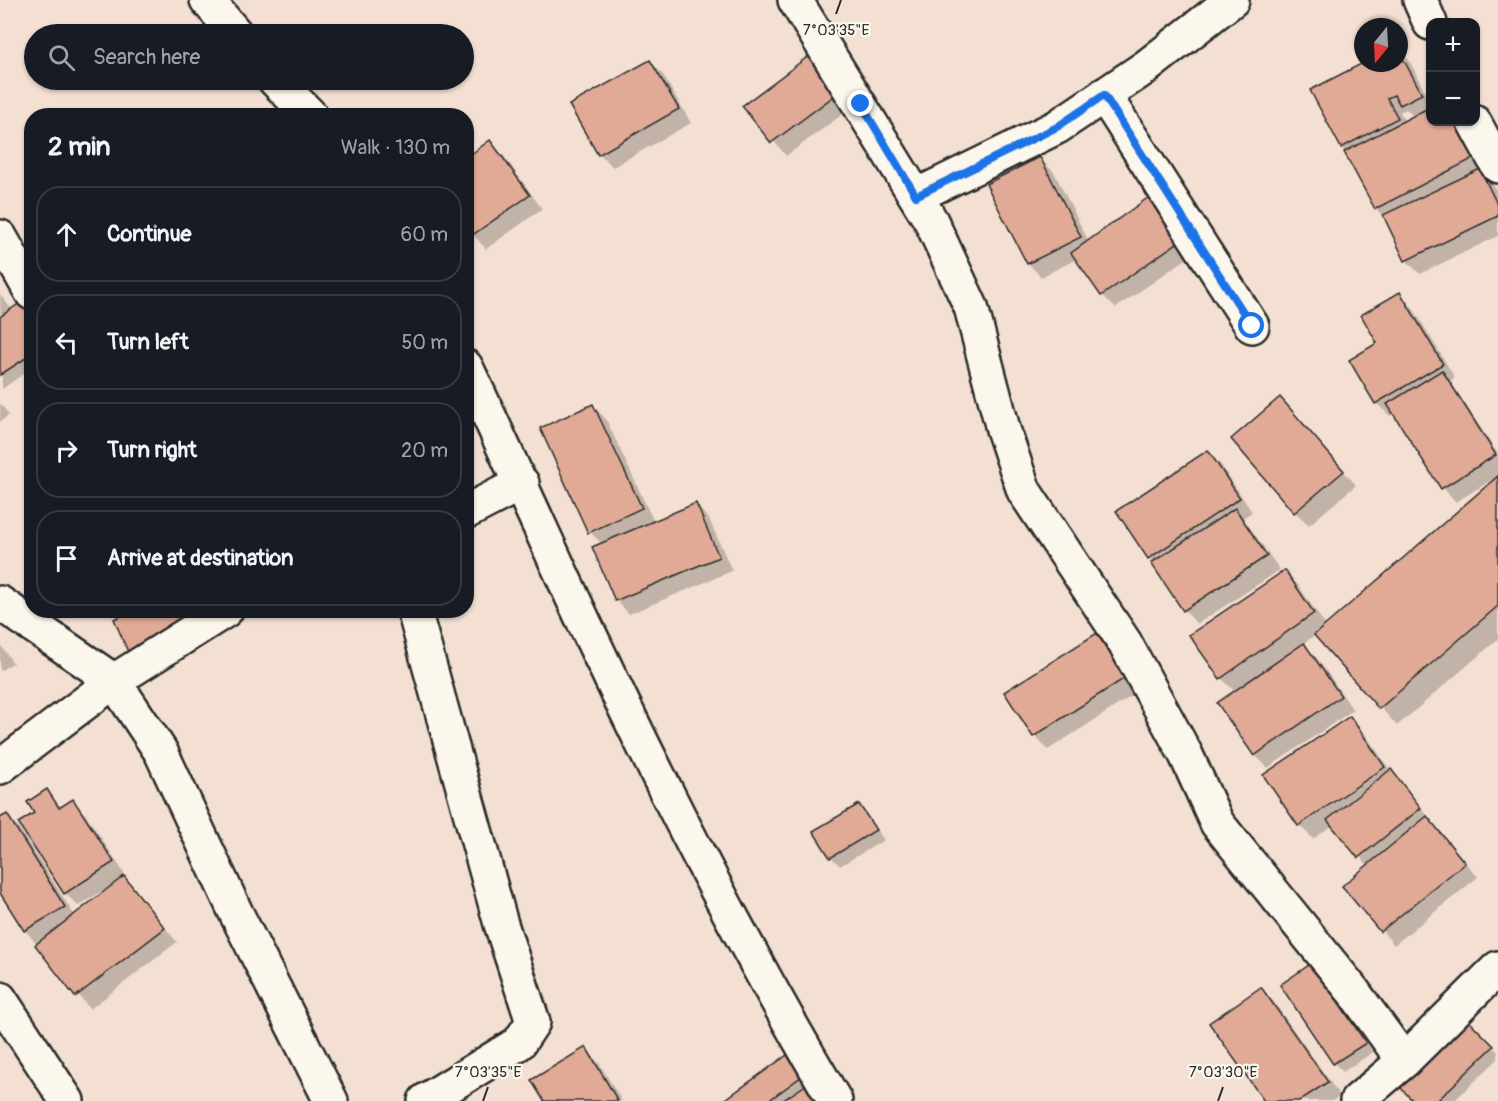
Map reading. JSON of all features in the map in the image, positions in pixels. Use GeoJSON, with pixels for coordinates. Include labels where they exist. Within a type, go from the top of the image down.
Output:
{"type":"FeatureCollection","features":[{"type":"Feature","properties":{"kind":"street"},"geometry":{"type":"LineString","coordinates":[[207,0],[227,24]]}},
{"type":"Feature","properties":{"kind":"street"},"geometry":{"type":"LineString","coordinates":[[795,0],[931,221],[971,307],[1000,419],[1024,491],[1125,643],[1186,755],[1216,823],[1347,983],[1404,1061]]}},
{"type":"Feature","properties":{"kind":"street"},"geometry":{"type":"LineString","coordinates":[[916,196],[1057,127],[1146,67],[1232,0]]}},
{"type":"Feature","properties":{"kind":"street"},"geometry":{"type":"LineString","coordinates":[[1420,0],[1429,18]]}},
{"type":"Feature","properties":{"kind":"street"},"geometry":{"type":"LineString","coordinates":[[285,90],[303,108]]}},
{"type":"Feature","properties":{"kind":"street"},"geometry":{"type":"LineString","coordinates":[[1104,95],[1252,326]]}},
{"type":"Feature","properties":{"kind":"street"},"geometry":{"type":"LineString","coordinates":[[1476,126],[1498,166]]}},
{"type":"Feature","properties":{"kind":"street"},"geometry":{"type":"LineString","coordinates":[[0,237],[24,278]]}},
{"type":"Feature","properties":{"kind":"street"},"geometry":{"type":"LineString","coordinates":[[474,384],[522,483],[592,639],[706,867],[772,995],[835,1101]]}},
{"type":"Feature","properties":{"kind":"street"},"geometry":{"type":"LineString","coordinates":[[474,508],[522,483]]}},
{"type":"Feature","properties":{"kind":"street"},"geometry":{"type":"LineString","coordinates":[[0,603],[114,681],[161,752],[236,913],[331,1101]]}},
{"type":"Feature","properties":{"kind":"street"},"geometry":{"type":"LineString","coordinates":[[0,767],[114,681],[213,618]]}},
{"type":"Feature","properties":{"kind":"street"},"geometry":{"type":"LineString","coordinates":[[416,618],[501,924],[533,1022],[519,1043],[425,1101]]}},
{"type":"Feature","properties":{"kind":"street"},"geometry":{"type":"LineString","coordinates":[[1362,1099],[1498,968]]}},
{"type":"Feature","properties":{"kind":"street"},"geometry":{"type":"LineString","coordinates":[[0,999],[67,1101]]}},
{"type":"Feature","properties":{"kind":"building"},"geometry":{"type":"Polygon","coordinates":[[[814,52],[842,90],[771,143],[742,106],[814,52]]]}},
{"type":"Feature","properties":{"kind":"building"},"geometry":{"type":"Polygon","coordinates":[[[650,60],[679,109],[598,155],[569,105],[650,60]]]}},
{"type":"Feature","properties":{"kind":"building"},"geometry":{"type":"Polygon","coordinates":[[[1354,68],[1354,72],[1408,72],[1408,68],[1422,94],[1400,105],[1394,95],[1387,98],[1398,118],[1341,148],[1310,90],[1354,68]]]}},
{"type":"Feature","properties":{"kind":"building"},"geometry":{"type":"Polygon","coordinates":[[[1426,109],[1426,126],[1461,126],[1478,156],[1375,209],[1344,152],[1426,109]]]}},
{"type":"Feature","properties":{"kind":"building"},"geometry":{"type":"Polygon","coordinates":[[[490,140],[530,195],[474,234],[474,152],[490,140]]]}},
{"type":"Feature","properties":{"kind":"building"},"geometry":{"type":"Polygon","coordinates":[[[1040,157],[1081,237],[1027,264],[986,184],[1040,157]]]}},
{"type":"Feature","properties":{"kind":"building"},"geometry":{"type":"Polygon","coordinates":[[[1480,169],[1498,206],[1498,216],[1405,261],[1383,215],[1480,169]]]}},
{"type":"Feature","properties":{"kind":"building"},"geometry":{"type":"Polygon","coordinates":[[[1156,192],[1187,236],[1101,296],[1071,253],[1156,192]]]}},
{"type":"Feature","properties":{"kind":"building"},"geometry":{"type":"Polygon","coordinates":[[[1400,292],[1443,364],[1375,404],[1349,360],[1377,343],[1361,315],[1400,292]]]}},
{"type":"Feature","properties":{"kind":"building"},"geometry":{"type":"Polygon","coordinates":[[[24,300],[24,359],[0,375],[0,317],[24,300]]]}},
{"type":"Feature","properties":{"kind":"building"},"geometry":{"type":"Polygon","coordinates":[[[1442,370],[1496,455],[1441,489],[1387,404],[1442,370]]]}},
{"type":"Feature","properties":{"kind":"building"},"geometry":{"type":"Polygon","coordinates":[[[1280,397],[1344,471],[1294,513],[1231,439],[1280,397]]]}},
{"type":"Feature","properties":{"kind":"building"},"geometry":{"type":"Polygon","coordinates":[[[593,404],[642,508],[588,533],[540,428],[593,404]]]}},
{"type":"Feature","properties":{"kind":"building"},"geometry":{"type":"Polygon","coordinates":[[[1208,450],[1240,498],[1148,559],[1116,511],[1208,450]]]}},
{"type":"Feature","properties":{"kind":"building"},"geometry":{"type":"Polygon","coordinates":[[[1498,476],[1498,606],[1379,709],[1314,635],[1498,476]]]}},
{"type":"Feature","properties":{"kind":"building"},"geometry":{"type":"Polygon","coordinates":[[[696,503],[719,557],[615,601],[592,547],[696,503]]]}},
{"type":"Feature","properties":{"kind":"building"},"geometry":{"type":"Polygon","coordinates":[[[1235,508],[1267,556],[1183,611],[1151,563],[1235,508]]]}},
{"type":"Feature","properties":{"kind":"building"},"geometry":{"type":"Polygon","coordinates":[[[1285,570],[1314,613],[1220,679],[1189,635],[1285,570]]]}},
{"type":"Feature","properties":{"kind":"building"},"geometry":{"type":"Polygon","coordinates":[[[200,618],[201,620],[128,652],[114,619],[200,618]]]}},
{"type":"Feature","properties":{"kind":"building"},"geometry":{"type":"Polygon","coordinates":[[[1097,633],[1125,678],[1033,737],[1004,692],[1097,633]]]}},
{"type":"Feature","properties":{"kind":"building"},"geometry":{"type":"Polygon","coordinates":[[[1304,643],[1341,696],[1254,756],[1217,703],[1304,643]]]}},
{"type":"Feature","properties":{"kind":"building"},"geometry":{"type":"Polygon","coordinates":[[[1350,716],[1385,767],[1298,826],[1263,775],[1350,716]]]}},
{"type":"Feature","properties":{"kind":"building"},"geometry":{"type":"Polygon","coordinates":[[[1391,769],[1421,808],[1358,858],[1327,820],[1391,769]]]}},
{"type":"Feature","properties":{"kind":"building"},"geometry":{"type":"Polygon","coordinates":[[[47,789],[59,808],[73,799],[114,862],[64,894],[18,823],[34,813],[27,802],[47,789]]]}},
{"type":"Feature","properties":{"kind":"building"},"geometry":{"type":"Polygon","coordinates":[[[859,804],[876,830],[830,858],[813,831],[859,804]]]}},
{"type":"Feature","properties":{"kind":"building"},"geometry":{"type":"Polygon","coordinates":[[[7,814],[65,907],[24,931],[0,893],[0,818],[7,814]]]}},
{"type":"Feature","properties":{"kind":"building"},"geometry":{"type":"Polygon","coordinates":[[[1427,816],[1465,863],[1380,932],[1342,886],[1427,816]]]}},
{"type":"Feature","properties":{"kind":"building"},"geometry":{"type":"Polygon","coordinates":[[[124,876],[165,928],[75,997],[35,945],[124,876]]]}},
{"type":"Feature","properties":{"kind":"building"},"geometry":{"type":"Polygon","coordinates":[[[1312,963],[1366,1043],[1333,1064],[1280,985],[1312,963]]]}},
{"type":"Feature","properties":{"kind":"building"},"geometry":{"type":"Polygon","coordinates":[[[1261,987],[1328,1082],[1299,1101],[1264,1101],[1209,1023],[1261,987]]]}},
{"type":"Feature","properties":{"kind":"building"},"geometry":{"type":"Polygon","coordinates":[[[1468,1020],[1494,1046],[1437,1101],[1413,1101],[1399,1086],[1468,1020]]]}},
{"type":"Feature","properties":{"kind":"building"},"geometry":{"type":"Polygon","coordinates":[[[586,1047],[618,1101],[544,1101],[531,1080],[586,1047]]]}},
{"type":"Feature","properties":{"kind":"building"},"geometry":{"type":"Polygon","coordinates":[[[787,1055],[802,1076],[768,1101],[723,1101],[787,1055]]]}},
{"type":"Feature","properties":{"kind":"building"},"geometry":{"type":"Polygon","coordinates":[[[810,1082],[824,1101],[782,1101],[810,1082]]]}},
{"type":"Feature","properties":{"kind":"route"},"geometry":{"type":"LineString","coordinates":[[861,104],[916,196],[1057,127],[1104,95],[1252,326]]}}]}
